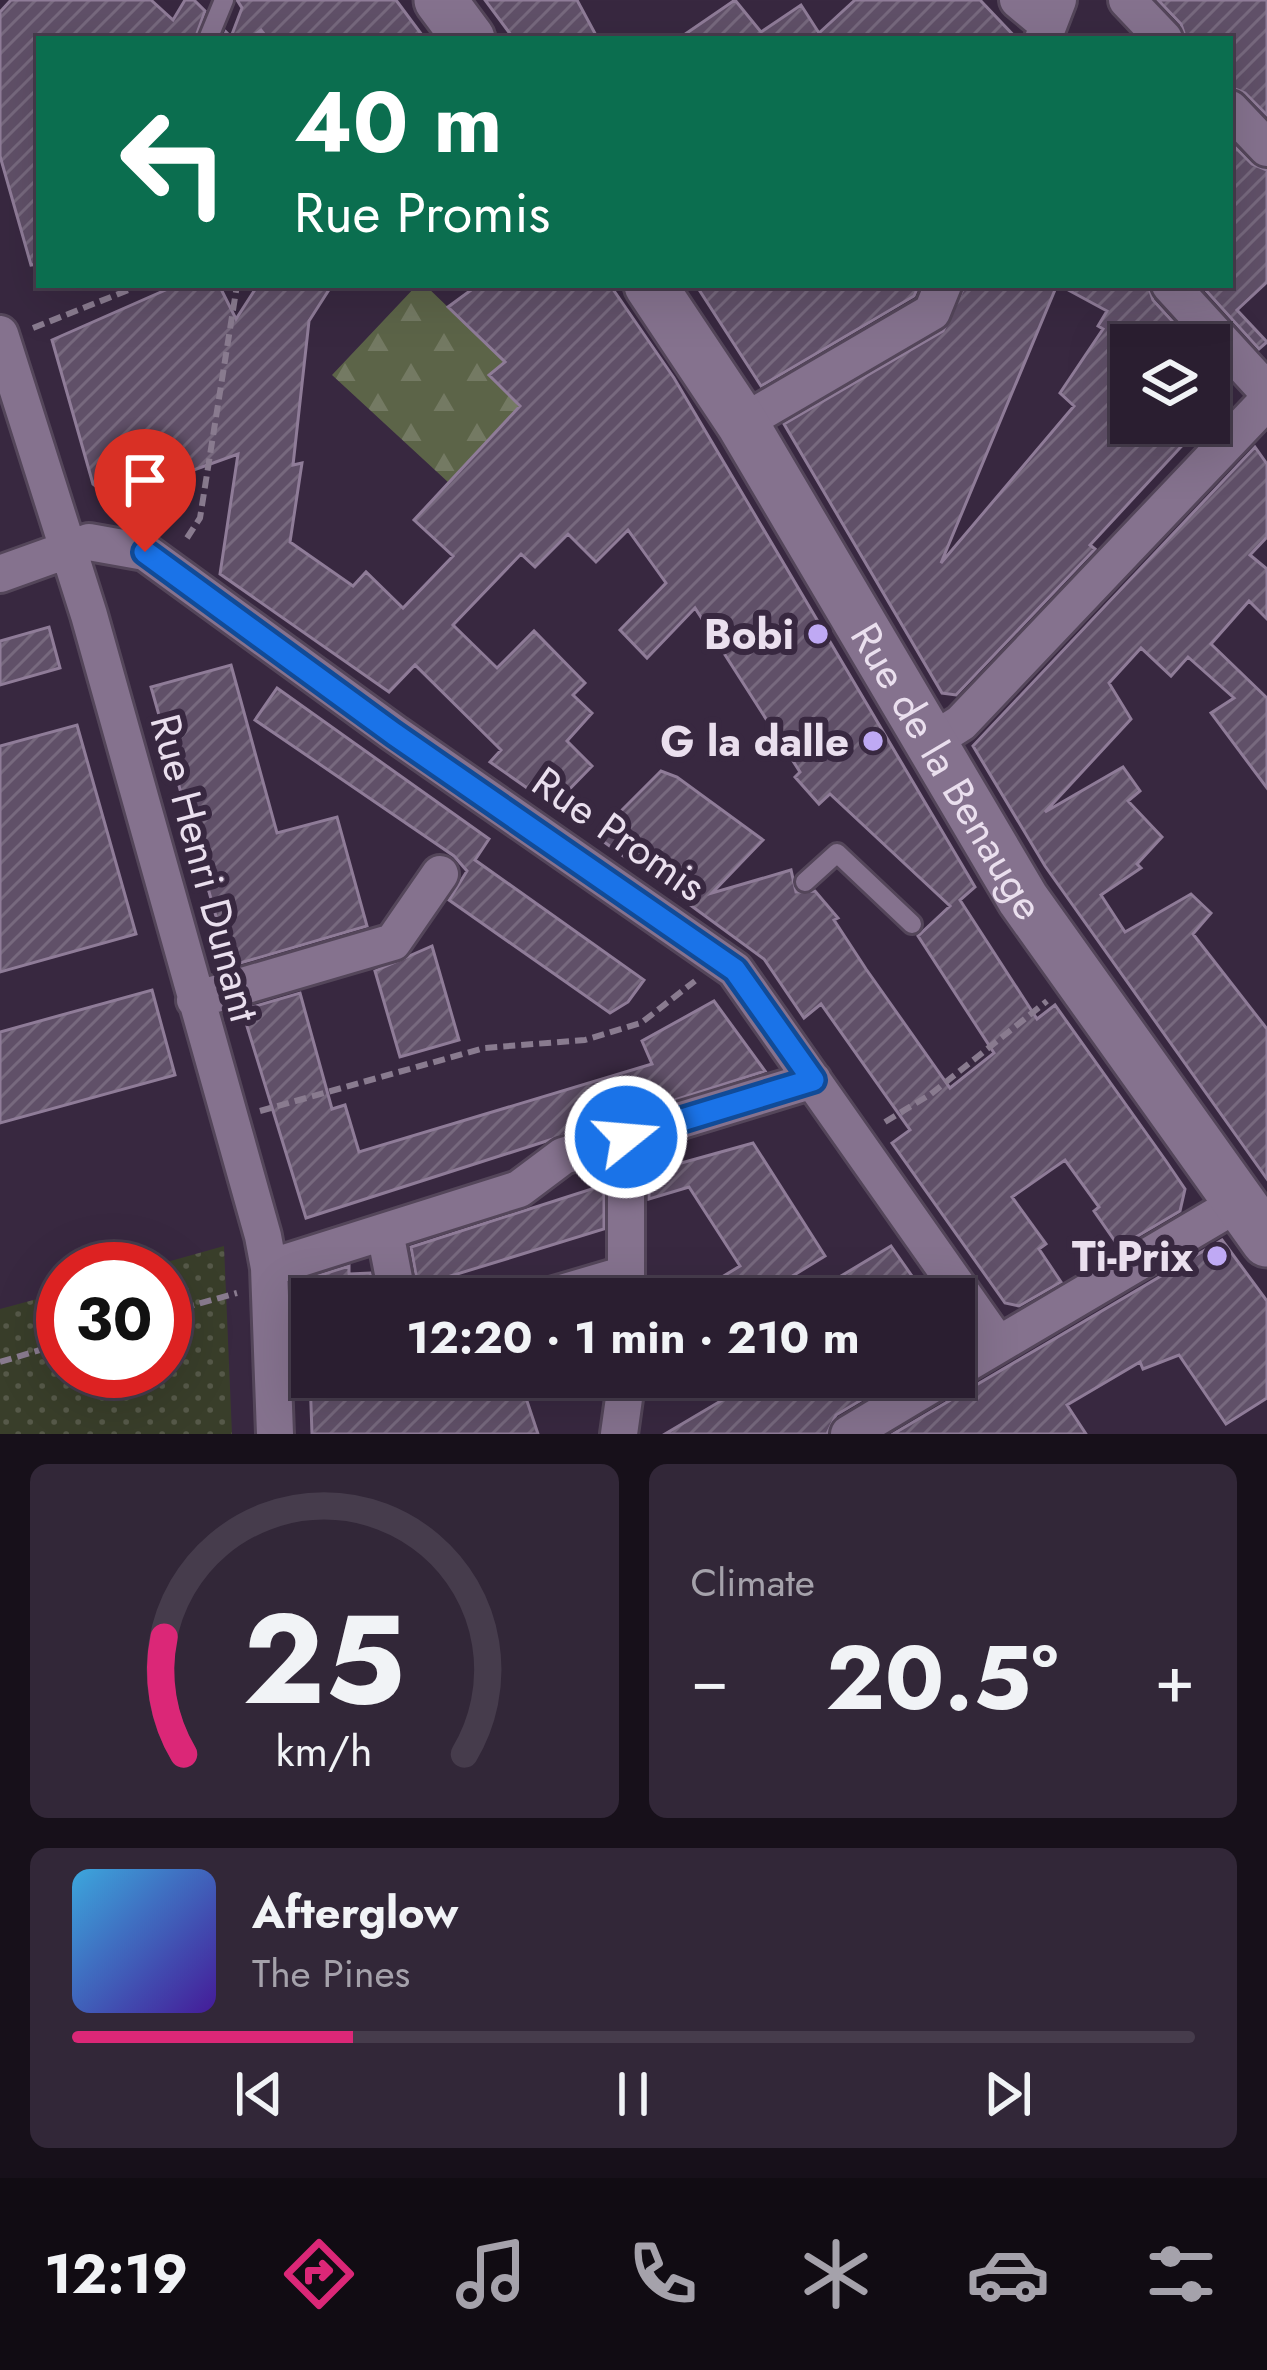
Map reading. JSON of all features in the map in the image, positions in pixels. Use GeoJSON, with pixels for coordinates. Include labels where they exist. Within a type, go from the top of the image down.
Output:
{"type":"FeatureCollection","features":[{"type":"Feature","properties":{"kind":"main road"},"geometry":{"type":"LineString","coordinates":[[440,0],[467,36]]}},
{"type":"Feature","properties":{"kind":"main road","name":"Rue de la Benauge"},"geometry":{"type":"LineString","coordinates":[[652,288],[742,423],[1023,899],[1253,1221]]}},
{"type":"Feature","properties":{"kind":"street"},"geometry":{"type":"LineString","coordinates":[[1018,0],[1050,21]]}},
{"type":"Feature","properties":{"kind":"street"},"geometry":{"type":"LineString","coordinates":[[1127,0],[1161,36]]}},
{"type":"Feature","properties":{"kind":"street"},"geometry":{"type":"LineString","coordinates":[[1233,112],[1267,148]]}},
{"type":"Feature","properties":{"kind":"street"},"geometry":{"type":"LineString","coordinates":[[742,423],[932,312],[942,288]]}},
{"type":"Feature","properties":{"kind":"street"},"geometry":{"type":"LineString","coordinates":[[931,742],[961,723],[1264,408],[1172,288]]}},
{"type":"Feature","properties":{"kind":"street","name":"Rue Henri Dunant"},"geometry":{"type":"LineString","coordinates":[[1,337],[68,548],[269,1277],[275,1434]]}},
{"type":"Feature","properties":{"kind":"street","name":"Rue Promis"},"geometry":{"type":"LineString","coordinates":[[0,574],[89,542],[131,545],[729,950],[735,970],[998,1344]]}},
{"type":"Feature","properties":{"kind":"street"},"geometry":{"type":"LineString","coordinates":[[195,1000],[393,942],[440,874]]}},
{"type":"Feature","properties":{"kind":"street"},"geometry":{"type":"LineString","coordinates":[[269,1277],[385,1232],[519,1190],[563,1156],[813,1080]]}},
{"type":"Feature","properties":{"kind":"street"},"geometry":{"type":"LineString","coordinates":[[626,1137],[626,1278]]}},
{"type":"Feature","properties":{"kind":"street"},"geometry":{"type":"LineString","coordinates":[[975,1358],[1253,1221]]}},
{"type":"Feature","properties":{"kind":"street"},"geometry":{"type":"LineString","coordinates":[[385,1232],[394,1278]]}},
{"type":"Feature","properties":{"kind":"street"},"geometry":{"type":"LineString","coordinates":[[619,1434],[624,1398]]}},
{"type":"Feature","properties":{"kind":"street"},"geometry":{"type":"LineString","coordinates":[[849,1434],[909,1398]]}},
{"type":"Feature","properties":{"kind":"lane"},"geometry":{"type":"LineString","coordinates":[[209,36],[224,0]]}},
{"type":"Feature","properties":{"kind":"lane"},"geometry":{"type":"LineString","coordinates":[[805,882],[837,853],[912,924]]}},
{"type":"Feature","properties":{"kind":"path"},"geometry":{"type":"LineString","coordinates":[[1,337],[133,288]]}},
{"type":"Feature","properties":{"kind":"path"},"geometry":{"type":"LineString","coordinates":[[167,569],[200,518],[237,288]]}},
{"type":"Feature","properties":{"kind":"path"},"geometry":{"type":"LineString","coordinates":[[228,1119],[484,1048],[585,1040],[641,1023],[729,950]]}},
{"type":"Feature","properties":{"kind":"path"},"geometry":{"type":"LineString","coordinates":[[855,1139],[931,1094],[1078,976]]}},
{"type":"Feature","properties":{"kind":"path"},"geometry":{"type":"LineString","coordinates":[[192,1304],[269,1277]]}},
{"type":"Feature","properties":{"kind":"path"},"geometry":{"type":"LineString","coordinates":[[0,1362],[36,1351]]}},
{"type":"Feature","properties":{"kind":"green space"},"geometry":{"type":"Polygon","coordinates":[[[414,288],[428,288],[505,362],[489,375],[520,407],[449,483],[332,375],[414,288]]]}},
{"type":"Feature","properties":{"kind":"green space"},"geometry":{"type":"Polygon","coordinates":[[[224,1246],[232,1434],[0,1434],[0,1309],[36,1299],[36,1398],[192,1398],[192,1255],[224,1246]]]}},
{"type":"Feature","properties":{"kind":"building"},"geometry":{"type":"Polygon","coordinates":[[[11,0],[151,0],[173,20],[185,0],[194,0],[205,11],[196,36],[36,36],[36,264],[31,265],[0,156],[0,12],[11,0]]]}},
{"type":"Feature","properties":{"kind":"building"},"geometry":{"type":"Polygon","coordinates":[[[237,0],[396,0],[423,36],[266,36],[261,30],[253,36],[231,36],[242,8],[237,0]]]}},
{"type":"Feature","properties":{"kind":"building"},"geometry":{"type":"Polygon","coordinates":[[[485,0],[577,0],[596,36],[512,36],[485,0]]]}},
{"type":"Feature","properties":{"kind":"building"},"geometry":{"type":"Polygon","coordinates":[[[735,0],[761,32],[801,5],[819,33],[855,0],[980,0],[1014,36],[682,36],[735,0]]]}},
{"type":"Feature","properties":{"kind":"building"},"geometry":{"type":"Polygon","coordinates":[[[1158,0],[1267,0],[1267,115],[1245,93],[1233,88],[1233,36],[1185,36],[1181,24],[1158,0]]]}},
{"type":"Feature","properties":{"kind":"building"},"geometry":{"type":"Polygon","coordinates":[[[1233,145],[1252,164],[1267,170],[1267,282],[1237,310],[1267,342],[1259,349],[1204,288],[1233,288],[1233,145]]]}},
{"type":"Feature","properties":{"kind":"building"},"geometry":{"type":"Polygon","coordinates":[[[170,288],[220,288],[236,319],[256,288],[330,288],[309,321],[293,465],[302,463],[290,542],[353,586],[366,572],[403,608],[453,556],[414,520],[520,406],[489,375],[505,362],[448,307],[474,288],[612,288],[674,378],[975,887],[960,900],[1037,1019],[1055,1005],[1166,1161],[1185,1189],[1180,1211],[1119,1247],[1094,1211],[1099,1207],[1065,1160],[1012,1197],[1046,1244],[1039,1249],[1061,1282],[1019,1306],[1005,1303],[892,1143],[910,1130],[821,1004],[804,1018],[764,959],[596,836],[661,771],[677,777],[763,840],[712,893],[791,870],[796,892],[815,891],[838,918],[834,920],[866,969],[950,1088],[994,1053],[918,936],[950,906],[830,794],[819,804],[795,777],[800,772],[695,608],[647,658],[620,630],[666,583],[628,530],[596,562],[568,534],[535,567],[521,554],[453,625],[497,668],[534,631],[585,683],[573,695],[592,713],[567,741],[592,766],[553,806],[490,762],[501,750],[415,665],[389,692],[220,574],[238,454],[113,499],[93,484],[52,340],[170,288]]]}},
{"type":"Feature","properties":{"kind":"building"},"geometry":{"type":"Polygon","coordinates":[[[698,288],[918,288],[914,296],[761,386],[698,288]]]}},
{"type":"Feature","properties":{"kind":"building"},"geometry":{"type":"Polygon","coordinates":[[[964,288],[1056,288],[941,563],[1074,406],[1060,393],[1103,329],[1098,326],[1107,311],[1065,288],[1149,288],[1153,300],[1175,324],[1110,324],[1110,444],[1184,444],[1090,545],[1095,549],[956,695],[942,693],[784,424],[943,331],[964,288]]]}},
{"type":"Feature","properties":{"kind":"building"},"geometry":{"type":"Polygon","coordinates":[[[1255,447],[1267,464],[1267,537],[1250,555],[1267,569],[1267,619],[1249,601],[1211,644],[1267,698],[1267,788],[1211,713],[1234,698],[1188,657],[1171,676],[1141,648],[1109,683],[1131,719],[1045,812],[1123,767],[1140,791],[1128,801],[1162,837],[1137,864],[1141,868],[1101,895],[1125,932],[1191,894],[1211,913],[1193,934],[1267,1029],[1267,1179],[1045,866],[973,746],[1255,447]]]}},
{"type":"Feature","properties":{"kind":"building"},"geometry":{"type":"Polygon","coordinates":[[[49,627],[60,668],[0,685],[0,641],[49,627]]]}},
{"type":"Feature","properties":{"kind":"building"},"geometry":{"type":"Polygon","coordinates":[[[231,665],[277,833],[337,817],[367,926],[230,966],[151,687],[231,665]]]}},
{"type":"Feature","properties":{"kind":"building"},"geometry":{"type":"Polygon","coordinates":[[[277,688],[489,839],[475,860],[644,980],[628,1002],[610,1013],[449,900],[467,871],[454,856],[255,720],[277,688]]]}},
{"type":"Feature","properties":{"kind":"building"},"geometry":{"type":"Polygon","coordinates":[[[77,725],[136,934],[0,972],[0,746],[77,725]]]}},
{"type":"Feature","properties":{"kind":"building"},"geometry":{"type":"Polygon","coordinates":[[[432,946],[459,1040],[400,1057],[375,971],[432,946]]]}},
{"type":"Feature","properties":{"kind":"building"},"geometry":{"type":"Polygon","coordinates":[[[152,990],[175,1075],[0,1123],[0,1032],[152,990]]]}},
{"type":"Feature","properties":{"kind":"building"},"geometry":{"type":"Polygon","coordinates":[[[300,993],[332,1109],[345,1105],[359,1152],[652,1064],[642,1041],[714,1001],[765,1071],[306,1218],[242,1010],[300,993]]]}},
{"type":"Feature","properties":{"kind":"building"},"geometry":{"type":"Polygon","coordinates":[[[753,1143],[825,1256],[789,1278],[720,1278],[740,1266],[689,1187],[649,1199],[649,1172],[753,1143]]]}},
{"type":"Feature","properties":{"kind":"building"},"geometry":{"type":"Polygon","coordinates":[[[604,1185],[604,1229],[444,1278],[417,1278],[411,1247],[604,1185]]]}},
{"type":"Feature","properties":{"kind":"building"},"geometry":{"type":"Polygon","coordinates":[[[1222,1240],[1267,1301],[1267,1398],[1226,1424],[1179,1355],[1143,1369],[1140,1362],[1067,1405],[1086,1434],[893,1434],[954,1398],[975,1398],[975,1386],[1222,1240]]]}},
{"type":"Feature","properties":{"kind":"building"},"geometry":{"type":"Polygon","coordinates":[[[891,1246],[913,1278],[838,1278],[891,1246]]]}},
{"type":"Feature","properties":{"kind":"building"},"geometry":{"type":"Polygon","coordinates":[[[349,1266],[349,1274],[370,1273],[371,1278],[311,1278],[349,1266]]]}},
{"type":"Feature","properties":{"kind":"building"},"geometry":{"type":"Polygon","coordinates":[[[311,1398],[526,1398],[538,1434],[312,1434],[311,1398]]]}},
{"type":"Feature","properties":{"kind":"building"},"geometry":{"type":"Polygon","coordinates":[[[726,1398],[865,1398],[836,1415],[827,1434],[665,1434],[726,1398]]]}},
{"type":"Feature","properties":{"kind":"place","name":"Bobi"},"geometry":{"type":"Point","coordinates":[818,634]}},
{"type":"Feature","properties":{"kind":"place","name":"G la dalle"},"geometry":{"type":"Point","coordinates":[873,741]}},
{"type":"Feature","properties":{"kind":"place","name":"Ti-Prix"},"geometry":{"type":"Point","coordinates":[1217,1256]}},
{"type":"Feature","properties":{"kind":"route"},"geometry":{"type":"LineString","coordinates":[[145,552],[394,734],[735,970],[813,1080],[626,1137]]}}]}
